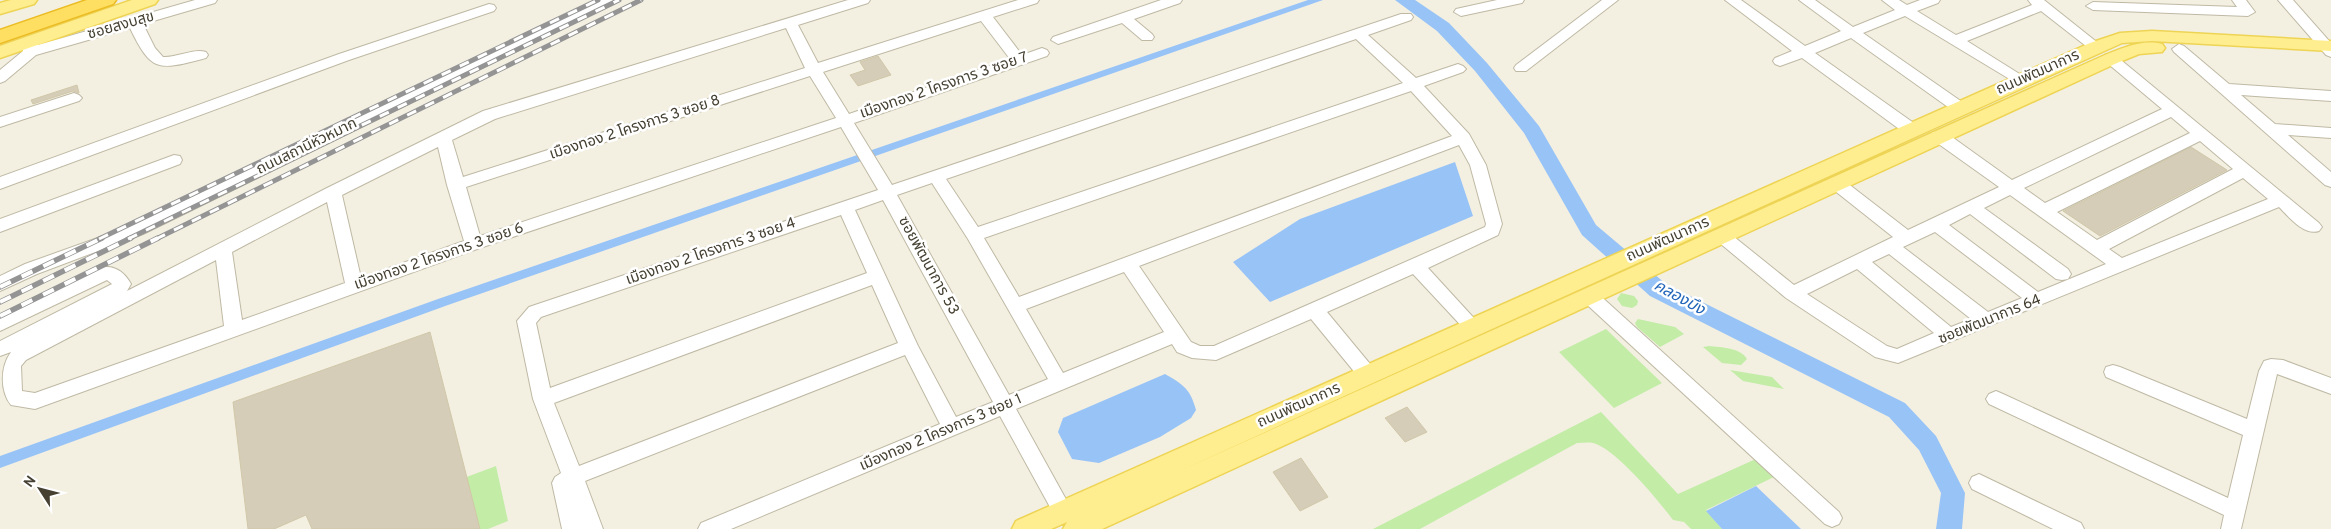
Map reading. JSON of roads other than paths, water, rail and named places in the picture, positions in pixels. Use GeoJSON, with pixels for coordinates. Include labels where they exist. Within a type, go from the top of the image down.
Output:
{"type":"FeatureCollection","features":[{"type":"Feature","properties":{"kind":"highway"},"geometry":{"type":"LineString","coordinates":[[0,24],[68,0]]}},
{"type":"Feature","properties":{"kind":"highway"},"geometry":{"type":"LineString","coordinates":[[0,38],[106,0]]}},
{"type":"Feature","properties":{"kind":"main road"},"geometry":{"type":"LineString","coordinates":[[0,52],[31,47],[149,0]]}},
{"type":"Feature","properties":{"kind":"main road"},"geometry":{"type":"LineString","coordinates":[[0,9],[22,1]]}},
{"type":"Feature","properties":{"kind":"main road","name":"ถนนพัฒนาการ"},"geometry":{"type":"LineString","coordinates":[[1074,522],[1368,375],[1430,358],[1474,328],[1642,262],[1925,130],[2104,53],[2120,38],[2138,36],[2330,50]]}},
{"type":"Feature","properties":{"kind":"main road","name":"ถนนพัฒนาการ"},"geometry":{"type":"LineString","coordinates":[[1642,262],[1722,236],[1836,183],[1965,106],[2021,81],[2104,53],[2136,49],[2330,50]]}},
{"type":"Feature","properties":{"kind":"main road","name":"ถนนพัฒนาการ"},"geometry":{"type":"LineString","coordinates":[[1025,529],[1074,522],[1430,358],[1589,296],[1615,274]]}},
{"type":"Feature","properties":{"kind":"street","name":"ซอยสงบสุข"},"geometry":{"type":"LineString","coordinates":[[31,47],[134,22],[210,0]]}},
{"type":"Feature","properties":{"kind":"street","name":"ถนนสถานีหัวหมาก"},"geometry":{"type":"LineString","coordinates":[[0,284],[31,269],[138,230],[610,0]]}},
{"type":"Feature","properties":{"kind":"street"},"geometry":{"type":"LineString","coordinates":[[234,329],[223,248],[489,115],[863,0]]}},
{"type":"Feature","properties":{"kind":"street","name":"เมืองทอง 2 โครงการ 3 ซอย 8"},"geometry":{"type":"LineString","coordinates":[[455,185],[1032,0]]}},
{"type":"Feature","properties":{"kind":"street"},"geometry":{"type":"LineString","coordinates":[[1058,40],[1175,0]]}},
{"type":"Feature","properties":{"kind":"street"},"geometry":{"type":"LineString","coordinates":[[1461,12],[1517,0]]}},
{"type":"Feature","properties":{"kind":"street"},"geometry":{"type":"LineString","coordinates":[[1521,68],[1611,0]]}},
{"type":"Feature","properties":{"kind":"street"},"geometry":{"type":"LineString","coordinates":[[1732,0],[1804,52],[2012,187],[2122,266]]}},
{"type":"Feature","properties":{"kind":"street"},"geometry":{"type":"LineString","coordinates":[[1806,0],[1857,30],[1965,106]]}},
{"type":"Feature","properties":{"kind":"street"},"geometry":{"type":"LineString","coordinates":[[1821,0],[1857,30]]}},
{"type":"Feature","properties":{"kind":"street"},"geometry":{"type":"LineString","coordinates":[[1889,0],[2021,81]]}},
{"type":"Feature","properties":{"kind":"street"},"geometry":{"type":"LineString","coordinates":[[1780,61],[1933,0]]}},
{"type":"Feature","properties":{"kind":"street"},"geometry":{"type":"LineString","coordinates":[[2135,7],[2177,0]]}},
{"type":"Feature","properties":{"kind":"street"},"geometry":{"type":"LineString","coordinates":[[2093,6],[2116,3],[2135,7],[2248,12],[2239,0]]}},
{"type":"Feature","properties":{"kind":"street"},"geometry":{"type":"LineString","coordinates":[[2285,0],[2330,50]]}},
{"type":"Feature","properties":{"kind":"street"},"geometry":{"type":"LineString","coordinates":[[1954,41],[2038,3],[2104,53],[2313,227]]}},
{"type":"Feature","properties":{"kind":"street"},"geometry":{"type":"LineString","coordinates":[[0,183],[344,57],[489,8]]}},
{"type":"Feature","properties":{"kind":"street"},"geometry":{"type":"LineString","coordinates":[[984,16],[1020,61]]}},
{"type":"Feature","properties":{"kind":"street","name":"เมืองทอง 2 โครงการ 3 ซอย 4"},"geometry":{"type":"LineString","coordinates":[[543,399],[526,321],[535,312],[1406,17]]}},
{"type":"Feature","properties":{"kind":"street"},"geometry":{"type":"LineString","coordinates":[[1125,18],[1147,36]]}},
{"type":"Feature","properties":{"kind":"street"},"geometry":{"type":"LineString","coordinates":[[134,22],[153,58],[159,62],[169,63],[201,55]]}},
{"type":"Feature","properties":{"kind":"street","name":"ซอยพัฒนาการ 53"},"geometry":{"type":"LineString","coordinates":[[790,22],[814,70],[847,120],[1005,406],[1074,522]]}},
{"type":"Feature","properties":{"kind":"street"},"geometry":{"type":"LineString","coordinates":[[1127,263],[1174,335],[1184,347],[1199,353],[1216,353],[1416,266],[1492,230],[1494,224],[1478,165],[1463,138],[1413,84],[1358,34]]}},
{"type":"Feature","properties":{"kind":"street"},"geometry":{"type":"LineString","coordinates":[[0,78],[31,47]]}},
{"type":"Feature","properties":{"kind":"street"},"geometry":{"type":"LineString","coordinates":[[2180,49],[2224,89],[2328,176]]}},
{"type":"Feature","properties":{"kind":"street","name":"เมืองทอง 2 โครงการ 3 ซอย 7"},"geometry":{"type":"LineString","coordinates":[[847,120],[1042,53]]}},
{"type":"Feature","properties":{"kind":"street"},"geometry":{"type":"LineString","coordinates":[[974,236],[1458,68]]}},
{"type":"Feature","properties":{"kind":"street"},"geometry":{"type":"LineString","coordinates":[[2224,89],[2331,96]]}},
{"type":"Feature","properties":{"kind":"street"},"geometry":{"type":"LineString","coordinates":[[0,122],[74,98]]}},
{"type":"Feature","properties":{"kind":"street"},"geometry":{"type":"LineString","coordinates":[[1792,293],[2173,110]]}},
{"type":"Feature","properties":{"kind":"street","name":"เมืองทอง 2 โครงการ 3 ซอย 6"},"geometry":{"type":"LineString","coordinates":[[223,248],[20,355],[12,364],[12,393],[18,400],[35,401],[474,244],[847,120]]}},
{"type":"Feature","properties":{"kind":"street"},"geometry":{"type":"LineString","coordinates":[[2271,129],[2331,132]]}},
{"type":"Feature","properties":{"kind":"street"},"geometry":{"type":"LineString","coordinates":[[2044,211],[2202,134]]}},
{"type":"Feature","properties":{"kind":"street"},"geometry":{"type":"LineString","coordinates":[[443,138],[455,185],[474,244]]}},
{"type":"Feature","properties":{"kind":"street"},"geometry":{"type":"LineString","coordinates":[[1015,306],[1463,138]]}},
{"type":"Feature","properties":{"kind":"street"},"geometry":{"type":"LineString","coordinates":[[0,226],[174,160]]}},
{"type":"Feature","properties":{"kind":"street"},"geometry":{"type":"LineString","coordinates":[[2096,248],[2244,170]]}},
{"type":"Feature","properties":{"kind":"street"},"geometry":{"type":"LineString","coordinates":[[936,176],[974,236],[1060,384]]}},
{"type":"Feature","properties":{"kind":"street"},"geometry":{"type":"LineString","coordinates":[[1836,183],[1898,242],[1987,321]]}},
{"type":"Feature","properties":{"kind":"street"},"geometry":{"type":"LineString","coordinates":[[333,192],[354,286]]}},
{"type":"Feature","properties":{"kind":"street","name":"ซอยพัฒนาการ 64"},"geometry":{"type":"LineString","coordinates":[[1722,236],[1792,293],[1890,355],[1902,356],[2281,200]]}},
{"type":"Feature","properties":{"kind":"street"},"geometry":{"type":"LineString","coordinates":[[845,206],[875,277],[952,428]]}},
{"type":"Feature","properties":{"kind":"street"},"geometry":{"type":"LineString","coordinates":[[1972,207],[2062,274]]}},
{"type":"Feature","properties":{"kind":"street"},"geometry":{"type":"LineString","coordinates":[[1936,224],[2037,300]]}},
{"type":"Feature","properties":{"kind":"street"},"geometry":{"type":"LineString","coordinates":[[1859,261],[1950,336]]}},
{"type":"Feature","properties":{"kind":"street"},"geometry":{"type":"LineString","coordinates":[[1416,266],[1474,328]]}},
{"type":"Feature","properties":{"kind":"street"},"geometry":{"type":"LineString","coordinates":[[0,324],[105,273],[113,274],[122,284],[120,288],[111,294],[0,349]]}},
{"type":"Feature","properties":{"kind":"street"},"geometry":{"type":"LineString","coordinates":[[593,529],[543,399],[875,277]]}},
{"type":"Feature","properties":{"kind":"street"},"geometry":{"type":"LineString","coordinates":[[1589,296],[1832,518]]}},
{"type":"Feature","properties":{"kind":"street"},"geometry":{"type":"LineString","coordinates":[[1315,311],[1368,375]]}},
{"type":"Feature","properties":{"kind":"street","name":"เมืองทอง 2 โครงการ 3 ซอย 1"},"geometry":{"type":"LineString","coordinates":[[708,529],[1174,335]]}},
{"type":"Feature","properties":{"kind":"street"},"geometry":{"type":"LineString","coordinates":[[572,529],[562,483],[909,346]]}},
{"type":"Feature","properties":{"kind":"street"},"geometry":{"type":"LineString","coordinates":[[1996,399],[2233,520],[2268,370],[2271,366],[2283,366],[2331,386]]}},
{"type":"Feature","properties":{"kind":"street"},"geometry":{"type":"LineString","coordinates":[[2112,372],[2254,431]]}},
{"type":"Feature","properties":{"kind":"street"},"geometry":{"type":"LineString","coordinates":[[1980,483],[2074,529]]}},
{"type":"Feature","properties":{"kind":"water"},"geometry":{"type":"Polygon","coordinates":[[[1455,162],[1473,216],[1270,302],[1233,262],[1300,219],[1455,162]]]}},
{"type":"Feature","properties":{"kind":"water"},"geometry":{"type":"Polygon","coordinates":[[[1165,374],[1189,392],[1196,410],[1191,418],[1160,437],[1099,463],[1072,459],[1058,432],[1063,418],[1165,374]]]}},
{"type":"Feature","properties":{"kind":"water"},"geometry":{"type":"Polygon","coordinates":[[[1756,486],[1801,529],[1722,529],[1706,511],[1756,486]]]}},
{"type":"Feature","properties":{"kind":"waterway"},"geometry":{"type":"LineString","coordinates":[[0,462],[443,302],[1318,0]]}},
{"type":"Feature","properties":{"kind":"waterway","name":"คลองบึง"},"geometry":{"type":"LineString","coordinates":[[1404,0],[1443,27],[1481,67],[1532,130],[1589,230],[1658,290],[1897,410],[1928,443],[1953,493],[1949,529]]}},
{"type":"Feature","properties":{"kind":"railway"},"geometry":{"type":"LineString","coordinates":[[99,239],[598,0]]}},
{"type":"Feature","properties":{"kind":"railway"},"geometry":{"type":"LineString","coordinates":[[128,239],[619,0]]}},
{"type":"Feature","properties":{"kind":"railway"},"geometry":{"type":"LineString","coordinates":[[156,239],[641,0]]}},
{"type":"Feature","properties":{"kind":"railway"},"geometry":{"type":"LineString","coordinates":[[0,287],[102,238]]}},
{"type":"Feature","properties":{"kind":"railway"},"geometry":{"type":"LineString","coordinates":[[0,302],[131,238]]}},
{"type":"Feature","properties":{"kind":"railway"},"geometry":{"type":"LineString","coordinates":[[0,316],[158,238]]}}]}
